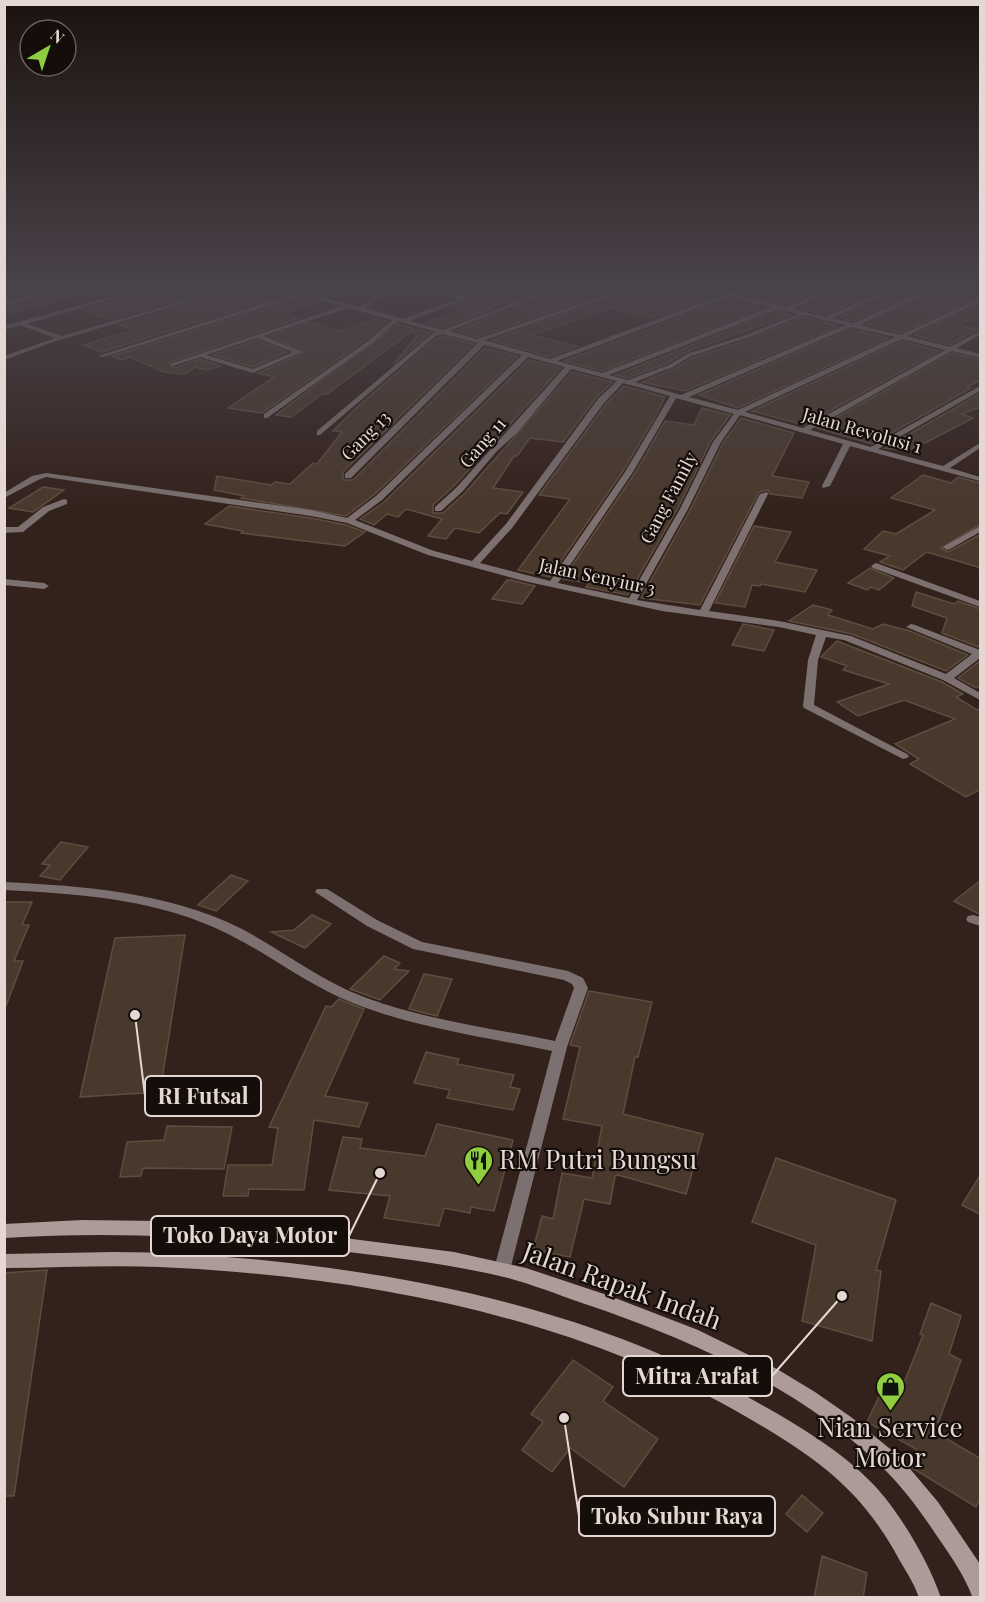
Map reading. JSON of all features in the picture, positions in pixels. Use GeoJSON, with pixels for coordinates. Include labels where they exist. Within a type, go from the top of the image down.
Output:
{"type":"FeatureCollection","features":[{"type":"Feature","properties":{"kind":"main road","name":"Jalan Rapak Indah"},"geometry":{"type":"LineString","coordinates":[[4,1231],[132,1227],[232,1231],[404,1251],[503,1269],[624,1308],[727,1351],[823,1409],[880,1452],[927,1503],[979,1577]]}},
{"type":"Feature","properties":{"kind":"main road"},"geometry":{"type":"LineString","coordinates":[[4,1261],[178,1261],[332,1275],[415,1288],[574,1330],[671,1366],[739,1400],[830,1459],[878,1505],[930,1598]]}},
{"type":"Feature","properties":{"kind":"street"},"geometry":{"type":"LineString","coordinates":[[226,363],[254,371],[274,363]]}},
{"type":"Feature","properties":{"kind":"street"},"geometry":{"type":"LineString","coordinates":[[267,416],[341,363]]}},
{"type":"Feature","properties":{"kind":"street","name":"Gang 13"},"geometry":{"type":"LineString","coordinates":[[320,433],[401,363]]}},
{"type":"Feature","properties":{"kind":"street","name":"Gang 13"},"geometry":{"type":"LineString","coordinates":[[348,476],[460,363]]}},
{"type":"Feature","properties":{"kind":"street"},"geometry":{"type":"LineString","coordinates":[[349,521],[379,498],[518,363]]}},
{"type":"Feature","properties":{"kind":"street","name":"Jalan Revolusi 1"},"geometry":{"type":"LineString","coordinates":[[558,363],[981,479]]}},
{"type":"Feature","properties":{"kind":"street"},"geometry":{"type":"LineString","coordinates":[[603,375],[635,363]]}},
{"type":"Feature","properties":{"kind":"street"},"geometry":{"type":"LineString","coordinates":[[473,565],[509,526],[601,401],[626,381],[676,363]]}},
{"type":"Feature","properties":{"kind":"street"},"geometry":{"type":"LineString","coordinates":[[552,584],[678,396],[759,363]]}},
{"type":"Feature","properties":{"kind":"street"},"geometry":{"type":"LineString","coordinates":[[738,413],[845,363]]}},
{"type":"Feature","properties":{"kind":"street"},"geometry":{"type":"LineString","coordinates":[[806,430],[922,363]]}},
{"type":"Feature","properties":{"kind":"street","name":"Gang 11"},"geometry":{"type":"LineString","coordinates":[[438,509],[458,495],[502,439],[514,431],[570,366]]}},
{"type":"Feature","properties":{"kind":"street"},"geometry":{"type":"LineString","coordinates":[[872,449],[981,388]]}},
{"type":"Feature","properties":{"kind":"street","name":"Gang Family"},"geometry":{"type":"LineString","coordinates":[[632,601],[684,509],[717,442],[738,413]]}},
{"type":"Feature","properties":{"kind":"street"},"geometry":{"type":"LineString","coordinates":[[826,486],[848,442]]}},
{"type":"Feature","properties":{"kind":"street"},"geometry":{"type":"LineString","coordinates":[[944,469],[981,445]]}},
{"type":"Feature","properties":{"kind":"street","name":"Jalan Senyiur 3"},"geometry":{"type":"LineString","coordinates":[[4,496],[16,492],[39,475],[349,521],[430,553],[552,584],[632,601],[822,632],[866,644],[947,678],[981,697]]}},
{"type":"Feature","properties":{"kind":"street"},"geometry":{"type":"LineString","coordinates":[[703,613],[764,494]]}},
{"type":"Feature","properties":{"kind":"street"},"geometry":{"type":"LineString","coordinates":[[4,530],[20,530],[46,509],[64,502]]}},
{"type":"Feature","properties":{"kind":"street"},"geometry":{"type":"LineString","coordinates":[[947,547],[981,529]]}},
{"type":"Feature","properties":{"kind":"street"},"geometry":{"type":"LineString","coordinates":[[876,566],[981,604]]}},
{"type":"Feature","properties":{"kind":"street"},"geometry":{"type":"LineString","coordinates":[[4,582],[44,586]]}},
{"type":"Feature","properties":{"kind":"street"},"geometry":{"type":"LineString","coordinates":[[911,627],[980,654]]}},
{"type":"Feature","properties":{"kind":"street"},"geometry":{"type":"LineString","coordinates":[[822,632],[813,660],[808,706],[903,756]]}},
{"type":"Feature","properties":{"kind":"street"},"geometry":{"type":"LineString","coordinates":[[947,678],[980,654]]}},
{"type":"Feature","properties":{"kind":"street"},"geometry":{"type":"LineString","coordinates":[[4,886],[106,895],[187,910],[235,932],[331,988],[361,1001],[420,1018],[560,1047]]}},
{"type":"Feature","properties":{"kind":"street"},"geometry":{"type":"LineString","coordinates":[[322,892],[372,923],[418,946],[568,976],[578,981],[581,988],[560,1047],[503,1269]]}},
{"type":"Feature","properties":{"kind":"building"},"geometry":{"type":"Polygon","coordinates":[[[143,363],[169,363],[174,368],[189,363],[211,363],[221,366],[208,370],[195,367],[185,374],[164,372],[143,363]]]}},
{"type":"Feature","properties":{"kind":"building"},"geometry":{"type":"Polygon","coordinates":[[[239,363],[263,363],[253,367],[239,363]]]}},
{"type":"Feature","properties":{"kind":"building"},"geometry":{"type":"Polygon","coordinates":[[[282,363],[333,363],[262,413],[228,408],[274,377],[258,373],[282,363]]]}},
{"type":"Feature","properties":{"kind":"building"},"geometry":{"type":"Polygon","coordinates":[[[346,363],[369,363],[291,417],[276,415],[346,363]]]}},
{"type":"Feature","properties":{"kind":"building"},"geometry":{"type":"Polygon","coordinates":[[[408,363],[455,363],[343,472],[343,480],[353,480],[470,363],[511,363],[375,494],[346,516],[241,498],[244,496],[214,490],[217,476],[271,485],[275,482],[290,484],[313,463],[317,464],[342,432],[333,431],[408,363]]]}},
{"type":"Feature","properties":{"kind":"building"},"geometry":{"type":"Polygon","coordinates":[[[526,363],[540,363],[561,368],[454,486],[433,505],[433,513],[443,513],[464,494],[572,372],[613,382],[596,398],[563,442],[530,438],[517,456],[514,456],[493,488],[523,492],[507,514],[500,513],[479,533],[455,528],[446,539],[428,536],[442,519],[406,509],[398,517],[387,514],[374,525],[360,519],[384,502],[526,363]]]}},
{"type":"Feature","properties":{"kind":"building"},"geometry":{"type":"Polygon","coordinates":[[[571,363],[623,363],[602,371],[571,363]]]}},
{"type":"Feature","properties":{"kind":"building"},"geometry":{"type":"Polygon","coordinates":[[[647,363],[668,363],[628,378],[616,375],[647,363]]]}},
{"type":"Feature","properties":{"kind":"building"},"geometry":{"type":"Polygon","coordinates":[[[684,363],[751,363],[685,391],[642,382],[684,363]]]}},
{"type":"Feature","properties":{"kind":"building"},"geometry":{"type":"Polygon","coordinates":[[[773,363],[835,363],[738,408],[699,395],[773,363]]]}},
{"type":"Feature","properties":{"kind":"building"},"geometry":{"type":"Polygon","coordinates":[[[855,363],[918,363],[804,425],[752,411],[855,363]]]}},
{"type":"Feature","properties":{"kind":"building"},"geometry":{"type":"Polygon","coordinates":[[[934,363],[981,363],[981,380],[967,387],[971,388],[872,444],[817,428],[934,363]]]}},
{"type":"Feature","properties":{"kind":"building"},"geometry":{"type":"Polygon","coordinates":[[[624,386],[665,397],[654,419],[623,471],[550,577],[518,570],[570,499],[539,495],[606,404],[624,386]]]}},
{"type":"Feature","properties":{"kind":"building"},"geometry":{"type":"Polygon","coordinates":[[[981,393],[981,407],[962,414],[973,418],[925,443],[921,442],[909,451],[885,448],[981,393]]]}},
{"type":"Feature","properties":{"kind":"building"},"geometry":{"type":"Polygon","coordinates":[[[702,408],[730,415],[711,441],[678,508],[628,595],[586,587],[589,583],[563,579],[635,473],[665,421],[694,425],[702,408]]]}},
{"type":"Feature","properties":{"kind":"building"},"geometry":{"type":"Polygon","coordinates":[[[741,418],[794,433],[772,476],[809,482],[802,498],[770,494],[768,490],[759,492],[700,605],[641,598],[690,510],[723,443],[741,418]]]}},
{"type":"Feature","properties":{"kind":"building"},"geometry":{"type":"Polygon","coordinates":[[[923,475],[951,483],[958,477],[981,483],[981,524],[941,548],[948,552],[981,534],[981,568],[927,552],[903,570],[880,562],[890,556],[864,549],[883,531],[896,534],[935,510],[891,498],[923,475]]]}},
{"type":"Feature","properties":{"kind":"building"},"geometry":{"type":"Polygon","coordinates":[[[43,487],[64,490],[33,512],[9,508],[43,487]]]}},
{"type":"Feature","properties":{"kind":"building"},"geometry":{"type":"Polygon","coordinates":[[[229,506],[311,518],[346,525],[365,532],[345,546],[241,533],[243,531],[205,524],[229,506]]]}},
{"type":"Feature","properties":{"kind":"building"},"geometry":{"type":"Polygon","coordinates":[[[754,526],[791,532],[775,562],[817,570],[805,592],[761,584],[760,586],[752,585],[745,607],[715,603],[754,526]]]}},
{"type":"Feature","properties":{"kind":"building"},"geometry":{"type":"Polygon","coordinates":[[[870,568],[894,578],[879,590],[871,587],[867,590],[848,583],[870,568]]]}},
{"type":"Feature","properties":{"kind":"building"},"geometry":{"type":"Polygon","coordinates":[[[507,580],[535,586],[522,604],[492,599],[507,580]]]}},
{"type":"Feature","properties":{"kind":"building"},"geometry":{"type":"Polygon","coordinates":[[[916,592],[954,604],[958,601],[981,609],[981,648],[942,633],[947,618],[912,606],[916,592]]]}},
{"type":"Feature","properties":{"kind":"building"},"geometry":{"type":"Polygon","coordinates":[[[813,605],[832,610],[828,615],[873,629],[883,624],[910,631],[968,655],[946,671],[852,634],[789,621],[813,605]]]}},
{"type":"Feature","properties":{"kind":"building"},"geometry":{"type":"Polygon","coordinates":[[[743,624],[774,630],[764,651],[732,645],[743,624]]]}},
{"type":"Feature","properties":{"kind":"building"},"geometry":{"type":"Polygon","coordinates":[[[837,641],[942,682],[963,694],[956,697],[977,710],[981,708],[981,789],[966,797],[910,764],[919,759],[895,744],[955,719],[904,700],[858,716],[837,702],[889,684],[843,670],[847,666],[821,657],[837,641]]]}},
{"type":"Feature","properties":{"kind":"building"},"geometry":{"type":"Polygon","coordinates":[[[981,660],[981,686],[976,688],[958,678],[981,660]]]}},
{"type":"Feature","properties":{"kind":"building"},"geometry":{"type":"Polygon","coordinates":[[[61,842],[88,847],[60,880],[40,876],[50,865],[42,864],[61,842]]]}},
{"type":"Feature","properties":{"kind":"building"},"geometry":{"type":"Polygon","coordinates":[[[231,875],[248,881],[216,911],[198,905],[231,875]]]}},
{"type":"Feature","properties":{"kind":"building"},"geometry":{"type":"Polygon","coordinates":[[[981,880],[981,915],[954,901],[981,880]]]}},
{"type":"Feature","properties":{"kind":"building"},"geometry":{"type":"Polygon","coordinates":[[[4,902],[32,902],[22,925],[29,925],[14,961],[23,961],[6,1006],[4,902]]]}},
{"type":"Feature","properties":{"kind":"building"},"geometry":{"type":"Polygon","coordinates":[[[312,915],[331,924],[305,948],[271,932],[294,930],[312,915]]]}},
{"type":"Feature","properties":{"kind":"building"},"geometry":{"type":"Polygon","coordinates":[[[185,935],[160,1092],[80,1097],[115,938],[185,935]]]}},
{"type":"Feature","properties":{"kind":"building"},"geometry":{"type":"Polygon","coordinates":[[[384,956],[400,963],[394,969],[409,971],[380,1000],[350,989],[384,956]]]}},
{"type":"Feature","properties":{"kind":"building"},"geometry":{"type":"Polygon","coordinates":[[[424,974],[452,979],[437,1016],[409,1009],[424,974]]]}},
{"type":"Feature","properties":{"kind":"building"},"geometry":{"type":"Polygon","coordinates":[[[589,991],[652,1002],[638,1057],[635,1057],[623,1114],[703,1134],[686,1194],[618,1175],[615,1176],[610,1204],[584,1199],[570,1257],[533,1250],[542,1216],[553,1219],[562,1173],[592,1178],[602,1126],[563,1119],[580,1047],[570,1045],[589,991]]]}},
{"type":"Feature","properties":{"kind":"building"},"geometry":{"type":"Polygon","coordinates":[[[339,999],[364,1009],[325,1096],[368,1103],[359,1127],[314,1120],[304,1190],[249,1189],[248,1196],[223,1196],[228,1165],[272,1165],[278,1128],[269,1127],[326,1006],[331,1007],[339,999]]]}},
{"type":"Feature","properties":{"kind":"building"},"geometry":{"type":"Polygon","coordinates":[[[426,1052],[459,1059],[457,1064],[514,1075],[510,1087],[520,1089],[513,1110],[447,1098],[450,1090],[414,1083],[426,1052]]]}},
{"type":"Feature","properties":{"kind":"building"},"geometry":{"type":"Polygon","coordinates":[[[437,1124],[513,1140],[494,1211],[471,1207],[470,1213],[444,1208],[439,1226],[384,1218],[390,1196],[329,1190],[343,1137],[362,1139],[360,1148],[425,1156],[437,1124]]]}},
{"type":"Feature","properties":{"kind":"building"},"geometry":{"type":"Polygon","coordinates":[[[167,1126],[232,1127],[224,1169],[143,1168],[141,1176],[120,1177],[127,1142],[164,1140],[167,1126]]]}},
{"type":"Feature","properties":{"kind":"building"},"geometry":{"type":"Polygon","coordinates":[[[776,1158],[896,1200],[876,1270],[881,1271],[872,1341],[802,1321],[816,1245],[752,1222],[776,1158]]]}},
{"type":"Feature","properties":{"kind":"building"},"geometry":{"type":"Polygon","coordinates":[[[981,1174],[981,1215],[962,1205],[981,1174]]]}},
{"type":"Feature","properties":{"kind":"building"},"geometry":{"type":"Polygon","coordinates":[[[47,1270],[14,1496],[4,1496],[4,1273],[47,1270]]]}},
{"type":"Feature","properties":{"kind":"building"},"geometry":{"type":"Polygon","coordinates":[[[931,1303],[961,1316],[949,1354],[961,1360],[935,1432],[981,1459],[981,1497],[976,1507],[912,1468],[909,1464],[916,1449],[867,1422],[885,1384],[900,1393],[923,1335],[920,1334],[931,1303]]]}},
{"type":"Feature","properties":{"kind":"building"},"geometry":{"type":"Polygon","coordinates":[[[573,1360],[613,1387],[603,1401],[658,1439],[624,1487],[570,1448],[552,1472],[522,1450],[543,1422],[531,1414],[573,1360]]]}},
{"type":"Feature","properties":{"kind":"building"},"geometry":{"type":"Polygon","coordinates":[[[802,1495],[823,1513],[807,1532],[786,1514],[802,1495]]]}},
{"type":"Feature","properties":{"kind":"building"},"geometry":{"type":"Polygon","coordinates":[[[822,1556],[867,1573],[863,1598],[814,1598],[822,1556]]]}},
{"type":"Feature","properties":{"kind":"place","name":"RI Futsal"},"geometry":{"type":"Point","coordinates":[135,1015]}},
{"type":"Feature","properties":{"kind":"place","name":"Toko Daya Motor"},"geometry":{"type":"Point","coordinates":[380,1173]}},
{"type":"Feature","properties":{"kind":"place","name":"RM Putri Bungsu"},"geometry":{"type":"Point","coordinates":[478,1186]}},
{"type":"Feature","properties":{"kind":"place","name":"Mitra Arafat"},"geometry":{"type":"Point","coordinates":[842,1296]}},
{"type":"Feature","properties":{"kind":"place","name":"Nian Service Motor"},"geometry":{"type":"Point","coordinates":[890,1412]}},
{"type":"Feature","properties":{"kind":"place","name":"Toko Subur Raya"},"geometry":{"type":"Point","coordinates":[564,1418]}}]}
